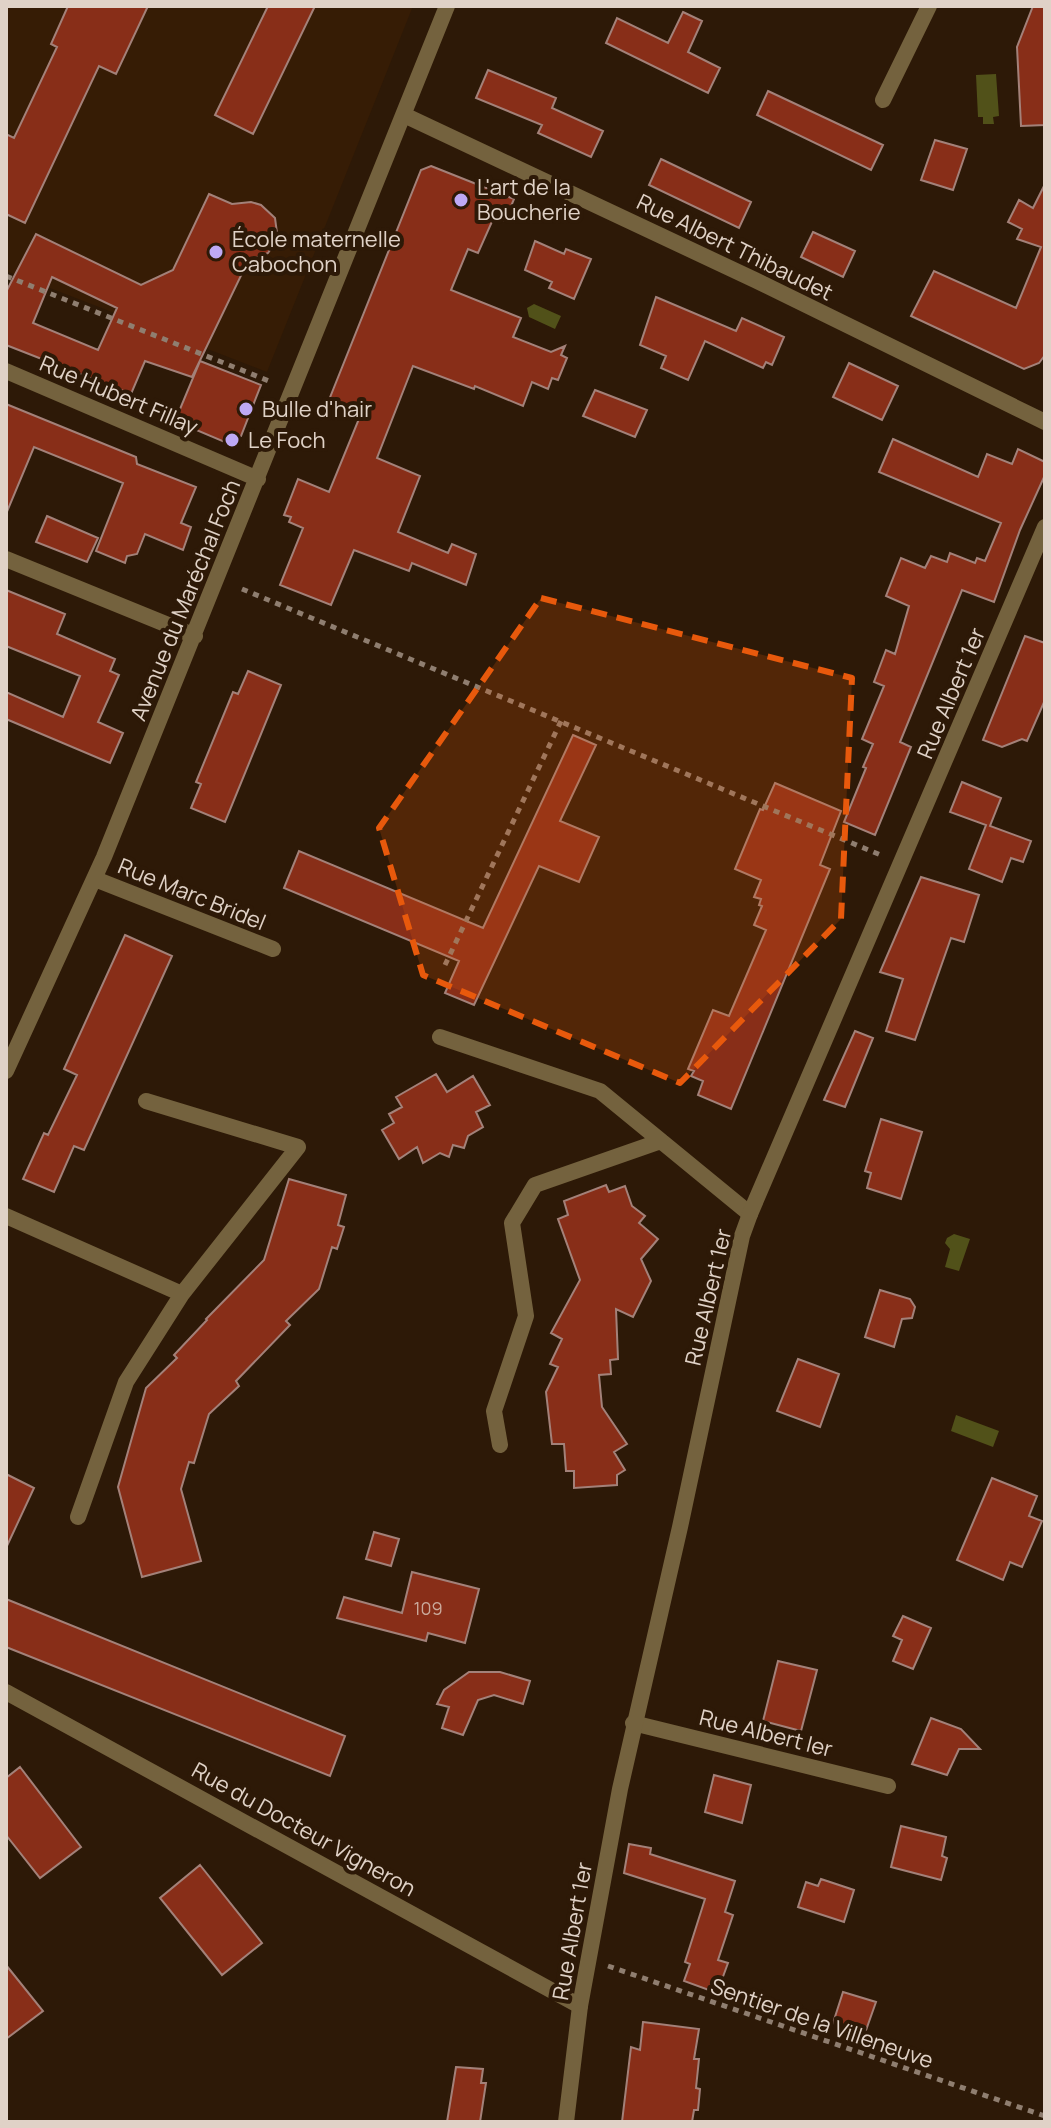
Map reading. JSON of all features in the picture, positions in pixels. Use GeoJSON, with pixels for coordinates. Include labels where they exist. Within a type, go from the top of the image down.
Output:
{"type":"FeatureCollection","features":[{"type":"Feature","properties":{"kind":"street","name":"Avenue du Maréchal Foch"},"geometry":{"type":"LineString","coordinates":[[6,1071],[95,879],[447,6]]}},
{"type":"Feature","properties":{"kind":"street"},"geometry":{"type":"LineString","coordinates":[[883,100],[929,6]]}},
{"type":"Feature","properties":{"kind":"street","name":"Rue Albert Thibaudet"},"geometry":{"type":"LineString","coordinates":[[404,115],[755,280],[1045,422]]}},
{"type":"Feature","properties":{"kind":"street","name":"Rue Hubert Fillay"},"geometry":{"type":"LineString","coordinates":[[6,371],[258,479]]}},
{"type":"Feature","properties":{"kind":"street","name":"Rue Albert 1er"},"geometry":{"type":"LineString","coordinates":[[566,2122],[580,2006],[633,1723],[680,1527],[742,1236],[1045,527]]}},
{"type":"Feature","properties":{"kind":"street"},"geometry":{"type":"LineString","coordinates":[[6,559],[195,636]]}},
{"type":"Feature","properties":{"kind":"street","name":"Rue Marc Bridel"},"geometry":{"type":"LineString","coordinates":[[95,879],[273,949]]}},
{"type":"Feature","properties":{"kind":"street"},"geometry":{"type":"LineString","coordinates":[[440,1037],[600,1091],[750,1214]]}},
{"type":"Feature","properties":{"kind":"street"},"geometry":{"type":"LineString","coordinates":[[78,1517],[126,1382],[182,1294],[298,1147],[146,1101]]}},
{"type":"Feature","properties":{"kind":"street"},"geometry":{"type":"LineString","coordinates":[[500,1445],[494,1411],[526,1316],[512,1223],[535,1185],[661,1141]]}},
{"type":"Feature","properties":{"kind":"street"},"geometry":{"type":"LineString","coordinates":[[6,1216],[182,1294]]}},
{"type":"Feature","properties":{"kind":"street","name":"Rue du Docteur Vigneron"},"geometry":{"type":"LineString","coordinates":[[6,1692],[580,2006]]}},
{"type":"Feature","properties":{"kind":"street","name":"Rue Albert Ier"},"geometry":{"type":"LineString","coordinates":[[633,1723],[888,1786]]}},
{"type":"Feature","properties":{"kind":"path"},"geometry":{"type":"LineString","coordinates":[[6,276],[269,381]]}},
{"type":"Feature","properties":{"kind":"path"},"geometry":{"type":"LineString","coordinates":[[242,589],[887,858]]}},
{"type":"Feature","properties":{"kind":"path"},"geometry":{"type":"LineString","coordinates":[[445,965],[561,721]]}},
{"type":"Feature","properties":{"kind":"path","name":"Sentier de la Villeneuve"},"geometry":{"type":"LineString","coordinates":[[588,1959],[1045,2116]]}},
{"type":"Feature","properties":{"kind":"highlighted area"},"geometry":{"type":"Polygon","coordinates":[[[541,598],[852,678],[841,919],[680,1083],[423,975],[379,828],[541,598]]]}},
{"type":"Feature","properties":{"kind":"shaded area"},"geometry":{"type":"Polygon","coordinates":[[[6,6],[413,6],[267,372],[6,271],[6,6]]]}},
{"type":"Feature","properties":{"kind":"shaded area"},"geometry":{"type":"Polygon","coordinates":[[[996,74],[999,116],[993,117],[994,124],[983,124],[983,117],[978,117],[976,75],[996,74]]]}},
{"type":"Feature","properties":{"kind":"shaded area"},"geometry":{"type":"Polygon","coordinates":[[[534,304],[561,316],[555,329],[529,317],[527,308],[534,304]]]}},
{"type":"Feature","properties":{"kind":"shaded area"},"geometry":{"type":"Polygon","coordinates":[[[954,1234],[970,1239],[959,1271],[945,1267],[950,1249],[945,1243],[954,1234]]]}},
{"type":"Feature","properties":{"kind":"shaded area"},"geometry":{"type":"Polygon","coordinates":[[[956,1415],[999,1431],[993,1447],[951,1431],[956,1415]]]}},
{"type":"Feature","properties":{"kind":"building"},"geometry":{"type":"Polygon","coordinates":[[[68,6],[148,6],[116,74],[99,66],[25,223],[6,214],[6,134],[14,138],[57,47],[51,44],[68,6]]]}},
{"type":"Feature","properties":{"kind":"building"},"geometry":{"type":"Polygon","coordinates":[[[268,6],[315,6],[253,134],[215,115],[268,6]]]}},
{"type":"Feature","properties":{"kind":"building"},"geometry":{"type":"Polygon","coordinates":[[[1033,6],[1045,6],[1045,125],[1021,126],[1017,47],[1033,6]]]}},
{"type":"Feature","properties":{"kind":"building"},"geometry":{"type":"Polygon","coordinates":[[[683,12],[702,21],[688,52],[720,68],[708,93],[606,43],[617,18],[668,43],[683,12]]]}},
{"type":"Feature","properties":{"kind":"building"},"geometry":{"type":"Polygon","coordinates":[[[488,70],[556,98],[552,108],[603,131],[591,157],[538,133],[542,125],[476,98],[488,70]]]}},
{"type":"Feature","properties":{"kind":"building"},"geometry":{"type":"Polygon","coordinates":[[[768,91],[883,145],[871,170],[757,115],[768,91]]]}},
{"type":"Feature","properties":{"kind":"building"},"geometry":{"type":"Polygon","coordinates":[[[935,140],[967,149],[953,190],[921,180],[935,140]]]}},
{"type":"Feature","properties":{"kind":"building"},"geometry":{"type":"Polygon","coordinates":[[[661,159],[751,202],[739,228],[649,185],[661,159]]]}},
{"type":"Feature","properties":{"kind":"building"},"geometry":{"type":"Polygon","coordinates":[[[431,166],[514,199],[505,221],[494,217],[478,253],[468,249],[451,290],[521,318],[513,337],[551,352],[565,346],[561,355],[567,358],[558,380],[552,378],[548,389],[532,382],[523,406],[413,366],[377,458],[420,476],[398,532],[448,553],[452,544],[476,554],[466,585],[412,563],[409,571],[354,550],[331,605],[280,585],[303,528],[289,522],[291,517],[284,515],[298,479],[329,492],[361,414],[329,400],[421,170],[431,166]]]}},
{"type":"Feature","properties":{"kind":"building"},"geometry":{"type":"Polygon","coordinates":[[[1045,184],[1045,355],[1039,363],[1024,369],[911,316],[934,271],[1016,308],[1041,247],[1017,239],[1022,229],[1008,222],[1019,200],[1033,208],[1045,184]]]}},
{"type":"Feature","properties":{"kind":"building"},"geometry":{"type":"Polygon","coordinates":[[[209,194],[232,204],[251,202],[261,205],[275,218],[277,233],[274,244],[268,253],[248,261],[192,377],[145,361],[131,394],[6,345],[6,292],[36,234],[141,285],[173,270],[209,194]],[[52,277],[33,323],[98,350],[117,308],[52,277]]]}},
{"type":"Feature","properties":{"kind":"building"},"geometry":{"type":"Polygon","coordinates":[[[813,232],[855,251],[843,277],[801,257],[813,232]]]}},
{"type":"Feature","properties":{"kind":"building"},"geometry":{"type":"Polygon","coordinates":[[[535,241],[564,254],[566,249],[591,259],[574,299],[549,288],[552,282],[525,270],[535,241]]]}},
{"type":"Feature","properties":{"kind":"building"},"geometry":{"type":"Polygon","coordinates":[[[656,297],[736,331],[742,318],[784,337],[772,365],[766,362],[763,368],[705,341],[688,380],[661,368],[666,356],[640,345],[656,297]]]}},
{"type":"Feature","properties":{"kind":"building"},"geometry":{"type":"Polygon","coordinates":[[[200,361],[261,385],[241,436],[227,443],[175,421],[200,361]]]}},
{"type":"Feature","properties":{"kind":"building"},"geometry":{"type":"Polygon","coordinates":[[[849,363],[898,386],[882,420],[833,397],[849,363]]]}},
{"type":"Feature","properties":{"kind":"building"},"geometry":{"type":"Polygon","coordinates":[[[595,390],[647,410],[635,437],[583,416],[595,390]]]}},
{"type":"Feature","properties":{"kind":"building"},"geometry":{"type":"Polygon","coordinates":[[[6,404],[136,457],[137,464],[196,487],[181,523],[191,527],[183,550],[145,534],[137,554],[127,556],[125,563],[96,551],[123,483],[34,447],[6,514],[6,404]]]}},
{"type":"Feature","properties":{"kind":"building"},"geometry":{"type":"Polygon","coordinates":[[[893,439],[978,477],[987,454],[1012,464],[1018,449],[1045,462],[1045,475],[1020,530],[994,602],[962,590],[900,742],[911,747],[875,835],[844,822],[873,744],[862,739],[884,686],[874,682],[886,650],[895,654],[909,606],[886,596],[901,558],[925,568],[931,556],[947,562],[950,553],[975,563],[977,558],[985,561],[1001,523],[879,472],[893,439]]]}},
{"type":"Feature","properties":{"kind":"building"},"geometry":{"type":"Polygon","coordinates":[[[47,516],[98,538],[87,562],[36,542],[47,516]]]}},
{"type":"Feature","properties":{"kind":"building"},"geometry":{"type":"Polygon","coordinates":[[[6,590],[65,614],[57,634],[115,659],[110,671],[119,675],[98,722],[123,733],[110,763],[6,719],[6,692],[63,717],[80,676],[6,646],[6,590]]]}},
{"type":"Feature","properties":{"kind":"building"},"geometry":{"type":"Polygon","coordinates":[[[1025,636],[1045,643],[1045,700],[1027,741],[1022,739],[1002,747],[983,740],[1025,636]]]}},
{"type":"Feature","properties":{"kind":"building"},"geometry":{"type":"Polygon","coordinates":[[[248,671],[281,685],[225,822],[191,808],[201,784],[196,782],[233,692],[238,694],[248,671]]]}},
{"type":"Feature","properties":{"kind":"building"},"geometry":{"type":"Polygon","coordinates":[[[573,735],[596,745],[560,821],[599,837],[579,882],[539,866],[474,1005],[445,993],[459,961],[284,888],[299,851],[483,928],[573,735]]]}},
{"type":"Feature","properties":{"kind":"building"},"geometry":{"type":"Polygon","coordinates":[[[962,782],[1001,798],[990,826],[1031,841],[1023,862],[1011,858],[1002,882],[969,869],[986,825],[950,812],[962,782]]]}},
{"type":"Feature","properties":{"kind":"building"},"geometry":{"type":"Polygon","coordinates":[[[775,783],[841,811],[820,865],[830,869],[731,1109],[698,1095],[703,1081],[691,1076],[694,1071],[688,1069],[713,1010],[729,1016],[766,930],[754,925],[762,906],[759,905],[761,899],[754,897],[761,880],[735,869],[760,809],[763,810],[775,783]]]}},
{"type":"Feature","properties":{"kind":"building"},"geometry":{"type":"Polygon","coordinates":[[[921,877],[979,895],[964,942],[951,938],[915,1040],[886,1031],[903,979],[880,972],[921,877]]]}},
{"type":"Feature","properties":{"kind":"building"},"geometry":{"type":"Polygon","coordinates":[[[125,935],[172,956],[84,1150],[74,1146],[54,1192],[23,1179],[44,1133],[48,1135],[77,1075],[64,1069],[125,935]]]}},
{"type":"Feature","properties":{"kind":"building"},"geometry":{"type":"Polygon","coordinates":[[[855,1031],[873,1038],[845,1107],[824,1100],[855,1031]]]}},
{"type":"Feature","properties":{"kind":"building"},"geometry":{"type":"Polygon","coordinates":[[[436,1074],[447,1092],[473,1076],[490,1105],[476,1112],[483,1127],[468,1136],[464,1148],[453,1145],[449,1157],[440,1153],[423,1163],[417,1147],[399,1159],[382,1130],[394,1123],[389,1114],[402,1107],[396,1097],[436,1074]]]}},
{"type":"Feature","properties":{"kind":"building"},"geometry":{"type":"Polygon","coordinates":[[[881,1119],[922,1132],[901,1199],[867,1188],[871,1173],[865,1171],[881,1119]]]}},
{"type":"Feature","properties":{"kind":"building"},"geometry":{"type":"Polygon","coordinates":[[[289,1179],[346,1195],[338,1225],[344,1227],[337,1249],[332,1247],[319,1289],[286,1321],[290,1325],[236,1381],[239,1386],[209,1414],[194,1463],[189,1462],[181,1489],[201,1561],[142,1577],[118,1487],[146,1388],[177,1358],[174,1355],[206,1319],[264,1260],[289,1179]]]}},
{"type":"Feature","properties":{"kind":"building"},"geometry":{"type":"Polygon","coordinates":[[[606,1185],[609,1192],[625,1186],[632,1206],[645,1216],[639,1223],[658,1239],[641,1259],[651,1281],[633,1317],[616,1309],[618,1359],[610,1360],[611,1374],[599,1375],[602,1407],[627,1444],[614,1452],[625,1470],[617,1475],[617,1485],[574,1488],[574,1471],[566,1471],[564,1444],[552,1444],[546,1392],[558,1367],[550,1364],[562,1339],[551,1333],[580,1280],[558,1219],[568,1215],[564,1201],[606,1185]]]}},
{"type":"Feature","properties":{"kind":"building"},"geometry":{"type":"Polygon","coordinates":[[[880,1290],[910,1299],[915,1307],[912,1318],[902,1319],[894,1347],[865,1337],[880,1290]]]}},
{"type":"Feature","properties":{"kind":"building"},"geometry":{"type":"Polygon","coordinates":[[[798,1359],[839,1374],[820,1427],[777,1411],[798,1359]]]}},
{"type":"Feature","properties":{"kind":"building"},"geometry":{"type":"Polygon","coordinates":[[[6,1474],[34,1488],[6,1548],[6,1474]]]}},
{"type":"Feature","properties":{"kind":"building"},"geometry":{"type":"Polygon","coordinates":[[[992,1478],[1037,1496],[1029,1516],[1042,1521],[1022,1567],[1010,1562],[1003,1580],[957,1560],[992,1478]]]}},
{"type":"Feature","properties":{"kind":"building"},"geometry":{"type":"Polygon","coordinates":[[[374,1532],[399,1539],[391,1566],[366,1559],[374,1532]]]}},
{"type":"Feature","properties":{"kind":"building"},"geometry":{"type":"Polygon","coordinates":[[[412,1572],[479,1589],[465,1643],[428,1633],[426,1641],[337,1618],[344,1597],[402,1613],[412,1572]]]}},
{"type":"Feature","properties":{"kind":"building"},"geometry":{"type":"Polygon","coordinates":[[[6,1599],[345,1736],[330,1776],[6,1647],[6,1599]]]}},
{"type":"Feature","properties":{"kind":"building"},"geometry":{"type":"Polygon","coordinates":[[[903,1616],[931,1628],[913,1669],[893,1661],[902,1640],[893,1636],[903,1616]]]}},
{"type":"Feature","properties":{"kind":"building"},"geometry":{"type":"Polygon","coordinates":[[[778,1661],[817,1670],[801,1731],[763,1721],[778,1661]]]}},
{"type":"Feature","properties":{"kind":"building"},"geometry":{"type":"Polygon","coordinates":[[[469,1672],[500,1672],[530,1681],[523,1704],[494,1695],[478,1700],[463,1735],[442,1728],[449,1707],[437,1704],[444,1690],[469,1672]]]}},
{"type":"Feature","properties":{"kind":"building"},"geometry":{"type":"Polygon","coordinates":[[[931,1718],[961,1729],[980,1749],[959,1749],[947,1775],[912,1764],[931,1718]]]}},
{"type":"Feature","properties":{"kind":"building"},"geometry":{"type":"Polygon","coordinates":[[[20,1767],[81,1847],[40,1878],[6,1835],[6,1778],[20,1767]]]}},
{"type":"Feature","properties":{"kind":"building"},"geometry":{"type":"Polygon","coordinates":[[[714,1775],[751,1785],[742,1823],[705,1812],[714,1775]]]}},
{"type":"Feature","properties":{"kind":"building"},"geometry":{"type":"Polygon","coordinates":[[[901,1826],[946,1837],[942,1856],[947,1858],[941,1880],[891,1867],[901,1826]]]}},
{"type":"Feature","properties":{"kind":"building"},"geometry":{"type":"Polygon","coordinates":[[[629,1844],[651,1848],[650,1854],[735,1881],[725,1912],[733,1915],[718,1960],[728,1963],[717,1993],[684,1981],[690,1964],[685,1962],[705,1899],[624,1873],[629,1844]]]}},
{"type":"Feature","properties":{"kind":"building"},"geometry":{"type":"Polygon","coordinates":[[[200,1865],[262,1943],[222,1975],[160,1898],[200,1865]]]}},
{"type":"Feature","properties":{"kind":"building"},"geometry":{"type":"Polygon","coordinates":[[[821,1879],[854,1890],[844,1922],[798,1907],[806,1882],[818,1886],[821,1879]]]}},
{"type":"Feature","properties":{"kind":"building"},"geometry":{"type":"Polygon","coordinates":[[[6,1965],[43,2011],[6,2039],[6,1965]]]}},
{"type":"Feature","properties":{"kind":"building"},"geometry":{"type":"Polygon","coordinates":[[[843,1992],[876,2002],[865,2033],[833,2023],[843,1992]]]}},
{"type":"Feature","properties":{"kind":"building"},"geometry":{"type":"Polygon","coordinates":[[[643,2022],[699,2029],[694,2059],[699,2059],[696,2088],[700,2089],[698,2110],[694,2110],[692,2122],[622,2122],[631,2047],[640,2050],[643,2022]]]}},
{"type":"Feature","properties":{"kind":"building"},"geometry":{"type":"Polygon","coordinates":[[[456,2067],[483,2069],[481,2083],[486,2083],[480,2122],[447,2122],[456,2067]]]}},
{"type":"Feature","properties":{"kind":"place","name":"L'art de la Boucherie"},"geometry":{"type":"Point","coordinates":[461,200]}},
{"type":"Feature","properties":{"kind":"place","name":"École maternelle Cabochon"},"geometry":{"type":"Point","coordinates":[216,252]}},
{"type":"Feature","properties":{"kind":"place","name":"Bulle d'hair"},"geometry":{"type":"Point","coordinates":[246,409]}},
{"type":"Feature","properties":{"kind":"place","name":"Le Foch"},"geometry":{"type":"Point","coordinates":[232,440]}}]}
